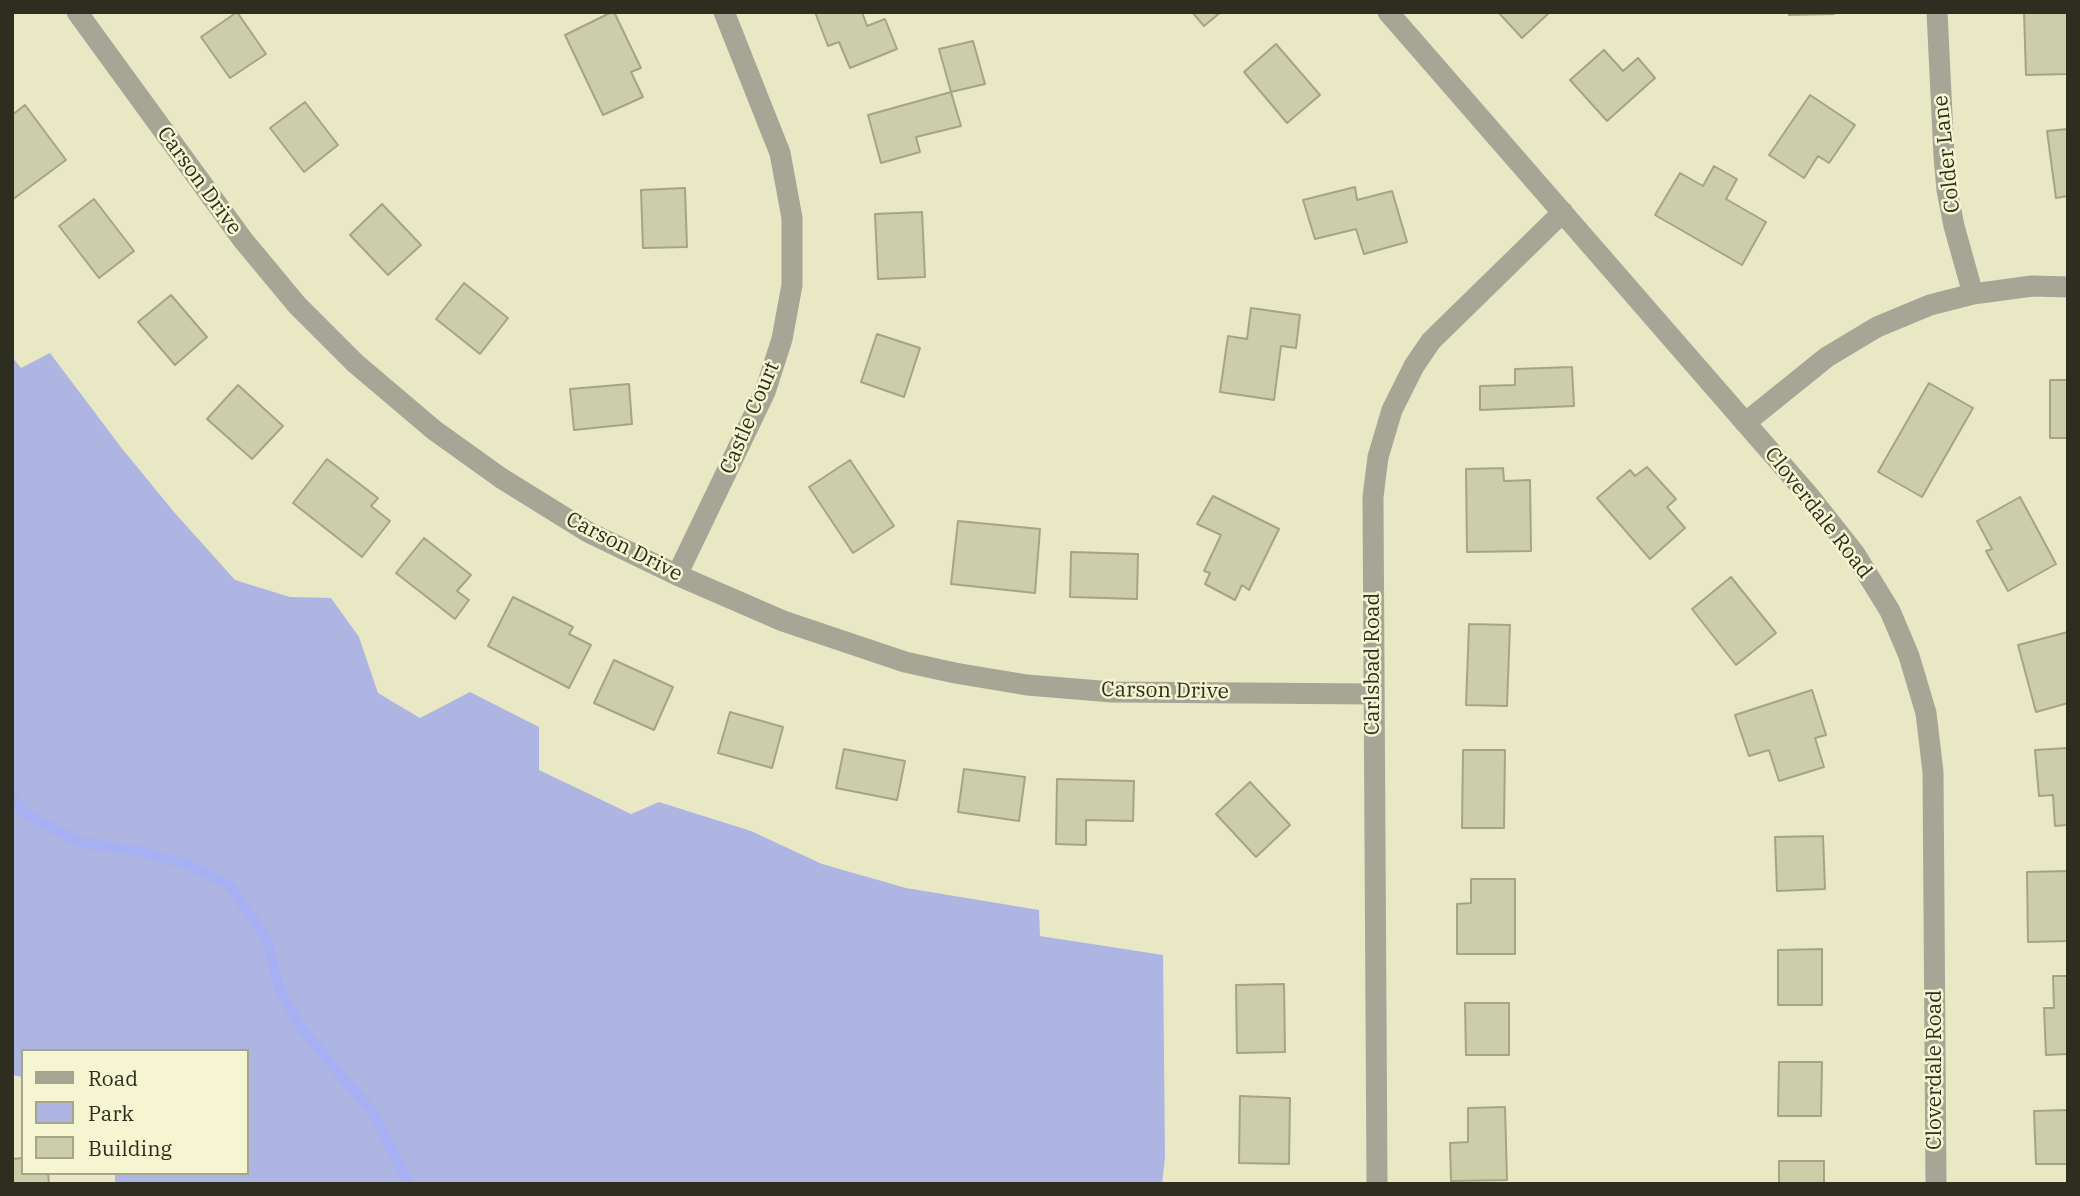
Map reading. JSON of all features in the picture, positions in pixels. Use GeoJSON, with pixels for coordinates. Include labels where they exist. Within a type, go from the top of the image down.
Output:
{"type":"FeatureCollection","features":[{"type":"Feature","properties":{"kind":"street","name":"Carson Drive"},"geometry":{"type":"LineString","coordinates":[[77,12],[243,240],[297,305],[355,363],[434,430],[501,478],[588,532],[677,575],[783,621],[905,662],[995,680],[1112,692],[1373,694]]}},
{"type":"Feature","properties":{"kind":"street","name":"Castle Court"},"geometry":{"type":"LineString","coordinates":[[677,575],[765,392],[782,340],[792,285],[792,218],[780,153],[724,12]]}},
{"type":"Feature","properties":{"kind":"street","name":"Cloverdale Road"},"geometry":{"type":"LineString","coordinates":[[1388,12],[1810,497],[1855,554],[1890,611],[1909,656],[1926,713],[1933,772],[1936,1184]]}},
{"type":"Feature","properties":{"kind":"street","name":"Colder Lane"},"geometry":{"type":"LineString","coordinates":[[1937,12],[1947,190],[1973,294]]}},
{"type":"Feature","properties":{"kind":"street","name":"Carlsbad Road"},"geometry":{"type":"LineString","coordinates":[[1377,1184],[1373,497],[1378,457],[1392,410],[1414,366],[1431,341],[1563,212]]}},
{"type":"Feature","properties":{"kind":"street"},"geometry":{"type":"LineString","coordinates":[[1745,423],[1827,357],[1877,327],[1930,305],[1973,294],[2032,286],[2068,287]]}},
{"type":"Feature","properties":{"kind":"green space"},"geometry":{"type":"Polygon","coordinates":[[[50,353],[120,446],[235,580],[290,597],[331,598],[359,637],[378,693],[420,718],[470,692],[539,727],[539,770],[631,814],[659,802],[751,831],[822,864],[906,888],[1039,910],[1040,936],[1163,955],[1165,1157],[1162,1184],[115,1184],[115,1175],[248,1175],[248,1049],[21,1049],[21,1077],[12,1075],[12,357],[21,368],[50,353]]]}},
{"type":"Feature","properties":{"kind":"building"},"geometry":{"type":"Polygon","coordinates":[[[237,12],[266,54],[230,78],[201,37],[237,12]]]}},
{"type":"Feature","properties":{"kind":"building"},"geometry":{"type":"Polygon","coordinates":[[[612,12],[641,68],[631,72],[643,97],[603,115],[565,35],[612,12]]]}},
{"type":"Feature","properties":{"kind":"building"},"geometry":{"type":"Polygon","coordinates":[[[815,12],[862,12],[867,26],[885,19],[897,49],[850,68],[839,42],[828,46],[815,12]]]}},
{"type":"Feature","properties":{"kind":"building"},"geometry":{"type":"Polygon","coordinates":[[[1192,12],[1221,12],[1204,26],[1192,12]]]}},
{"type":"Feature","properties":{"kind":"building"},"geometry":{"type":"Polygon","coordinates":[[[1498,12],[1550,12],[1522,38],[1498,12]]]}},
{"type":"Feature","properties":{"kind":"building"},"geometry":{"type":"Polygon","coordinates":[[[1789,12],[1834,12],[1834,14],[1789,15],[1789,12]]]}},
{"type":"Feature","properties":{"kind":"building"},"geometry":{"type":"Polygon","coordinates":[[[2024,12],[2068,12],[2068,74],[2026,75],[2024,12]]]}},
{"type":"Feature","properties":{"kind":"building"},"geometry":{"type":"Polygon","coordinates":[[[973,41],[985,84],[951,92],[939,49],[973,41]]]}},
{"type":"Feature","properties":{"kind":"building"},"geometry":{"type":"Polygon","coordinates":[[[1276,44],[1320,95],[1287,123],[1244,72],[1276,44]]]}},
{"type":"Feature","properties":{"kind":"building"},"geometry":{"type":"Polygon","coordinates":[[[1604,50],[1623,71],[1638,58],[1655,78],[1607,121],[1570,80],[1604,50]]]}},
{"type":"Feature","properties":{"kind":"building"},"geometry":{"type":"Polygon","coordinates":[[[951,92],[961,126],[916,137],[920,152],[881,163],[868,115],[951,92]]]}},
{"type":"Feature","properties":{"kind":"building"},"geometry":{"type":"Polygon","coordinates":[[[1810,95],[1855,125],[1829,163],[1818,156],[1804,178],[1769,155],[1810,95]]]}},
{"type":"Feature","properties":{"kind":"building"},"geometry":{"type":"Polygon","coordinates":[[[305,102],[338,145],[304,172],[270,128],[305,102]]]}},
{"type":"Feature","properties":{"kind":"building"},"geometry":{"type":"Polygon","coordinates":[[[25,105],[66,160],[12,200],[12,115],[25,105]]]}},
{"type":"Feature","properties":{"kind":"building"},"geometry":{"type":"Polygon","coordinates":[[[2068,129],[2068,196],[2056,198],[2047,131],[2068,129]]]}},
{"type":"Feature","properties":{"kind":"building"},"geometry":{"type":"Polygon","coordinates":[[[1714,166],[1737,179],[1726,199],[1766,222],[1742,265],[1655,215],[1680,173],[1703,186],[1714,166]]]}},
{"type":"Feature","properties":{"kind":"building"},"geometry":{"type":"Polygon","coordinates":[[[1355,187],[1357,200],[1392,191],[1407,242],[1364,254],[1356,229],[1315,239],[1303,200],[1355,187]]]}},
{"type":"Feature","properties":{"kind":"building"},"geometry":{"type":"Polygon","coordinates":[[[685,188],[687,247],[643,248],[641,190],[685,188]]]}},
{"type":"Feature","properties":{"kind":"building"},"geometry":{"type":"Polygon","coordinates":[[[94,199],[134,251],[99,278],[59,226],[94,199]]]}},
{"type":"Feature","properties":{"kind":"building"},"geometry":{"type":"Polygon","coordinates":[[[382,204],[421,245],[388,275],[350,235],[382,204]]]}},
{"type":"Feature","properties":{"kind":"building"},"geometry":{"type":"Polygon","coordinates":[[[922,212],[925,277],[878,279],[875,214],[922,212]]]}},
{"type":"Feature","properties":{"kind":"building"},"geometry":{"type":"Polygon","coordinates":[[[464,283],[508,318],[480,354],[436,319],[464,283]]]}},
{"type":"Feature","properties":{"kind":"building"},"geometry":{"type":"Polygon","coordinates":[[[171,295],[207,337],[175,365],[138,322],[171,295]]]}},
{"type":"Feature","properties":{"kind":"building"},"geometry":{"type":"Polygon","coordinates":[[[1251,308],[1300,315],[1296,348],[1281,346],[1274,400],[1220,392],[1228,336],[1247,339],[1251,308]]]}},
{"type":"Feature","properties":{"kind":"building"},"geometry":{"type":"Polygon","coordinates":[[[877,334],[920,348],[904,397],[861,382],[877,334]]]}},
{"type":"Feature","properties":{"kind":"building"},"geometry":{"type":"Polygon","coordinates":[[[1572,367],[1574,406],[1480,410],[1480,386],[1515,385],[1515,369],[1572,367]]]}},
{"type":"Feature","properties":{"kind":"building"},"geometry":{"type":"Polygon","coordinates":[[[2050,380],[2068,380],[2068,438],[2050,438],[2050,380]]]}},
{"type":"Feature","properties":{"kind":"building"},"geometry":{"type":"Polygon","coordinates":[[[1929,383],[1973,408],[1922,497],[1878,472],[1929,383]]]}},
{"type":"Feature","properties":{"kind":"building"},"geometry":{"type":"Polygon","coordinates":[[[629,384],[632,424],[574,430],[570,389],[629,384]]]}},
{"type":"Feature","properties":{"kind":"building"},"geometry":{"type":"Polygon","coordinates":[[[238,385],[283,426],[252,459],[207,419],[238,385]]]}},
{"type":"Feature","properties":{"kind":"building"},"geometry":{"type":"Polygon","coordinates":[[[327,459],[378,498],[371,506],[390,521],[362,557],[293,503],[327,459]]]}},
{"type":"Feature","properties":{"kind":"building"},"geometry":{"type":"Polygon","coordinates":[[[850,460],[894,526],[853,553],[809,487],[850,460]]]}},
{"type":"Feature","properties":{"kind":"building"},"geometry":{"type":"Polygon","coordinates":[[[1647,467],[1676,499],[1667,507],[1685,528],[1650,559],[1597,498],[1630,470],[1635,476],[1647,467]]]}},
{"type":"Feature","properties":{"kind":"building"},"geometry":{"type":"Polygon","coordinates":[[[1503,468],[1504,481],[1530,480],[1531,551],[1467,552],[1466,469],[1503,468]]]}},
{"type":"Feature","properties":{"kind":"building"},"geometry":{"type":"Polygon","coordinates":[[[1213,496],[1279,529],[1249,590],[1242,585],[1235,600],[1205,584],[1210,573],[1204,571],[1221,535],[1197,524],[1213,496]]]}},
{"type":"Feature","properties":{"kind":"building"},"geometry":{"type":"Polygon","coordinates":[[[2020,497],[2056,564],[2008,591],[1986,551],[1992,549],[1977,521],[2020,497]]]}},
{"type":"Feature","properties":{"kind":"building"},"geometry":{"type":"Polygon","coordinates":[[[958,521],[1040,529],[1035,593],[951,584],[958,521]]]}},
{"type":"Feature","properties":{"kind":"building"},"geometry":{"type":"Polygon","coordinates":[[[424,538],[471,575],[457,591],[469,600],[455,619],[396,573],[424,538]]]}},
{"type":"Feature","properties":{"kind":"building"},"geometry":{"type":"Polygon","coordinates":[[[1071,552],[1138,554],[1137,599],[1070,597],[1071,552]]]}},
{"type":"Feature","properties":{"kind":"building"},"geometry":{"type":"Polygon","coordinates":[[[1731,577],[1776,633],[1736,665],[1692,609],[1731,577]]]}},
{"type":"Feature","properties":{"kind":"building"},"geometry":{"type":"Polygon","coordinates":[[[513,597],[573,627],[569,634],[591,645],[569,688],[488,646],[513,597]]]}},
{"type":"Feature","properties":{"kind":"building"},"geometry":{"type":"Polygon","coordinates":[[[1469,624],[1510,625],[1507,706],[1466,705],[1469,624]]]}},
{"type":"Feature","properties":{"kind":"building"},"geometry":{"type":"Polygon","coordinates":[[[2068,632],[2068,703],[2036,712],[2018,645],[2068,632]]]}},
{"type":"Feature","properties":{"kind":"building"},"geometry":{"type":"Polygon","coordinates":[[[614,660],[673,687],[654,730],[594,703],[614,660]]]}},
{"type":"Feature","properties":{"kind":"building"},"geometry":{"type":"Polygon","coordinates":[[[1812,690],[1826,735],[1815,738],[1824,767],[1779,781],[1769,750],[1749,756],[1735,715],[1812,690]]]}},
{"type":"Feature","properties":{"kind":"building"},"geometry":{"type":"Polygon","coordinates":[[[730,712],[783,727],[772,768],[718,753],[730,712]]]}},
{"type":"Feature","properties":{"kind":"building"},"geometry":{"type":"Polygon","coordinates":[[[2068,748],[2068,825],[2055,826],[2053,795],[2039,796],[2035,750],[2068,748]]]}},
{"type":"Feature","properties":{"kind":"building"},"geometry":{"type":"Polygon","coordinates":[[[844,749],[905,761],[897,800],[836,788],[844,749]]]}},
{"type":"Feature","properties":{"kind":"building"},"geometry":{"type":"Polygon","coordinates":[[[1463,750],[1505,750],[1504,828],[1462,828],[1463,750]]]}},
{"type":"Feature","properties":{"kind":"building"},"geometry":{"type":"Polygon","coordinates":[[[964,769],[1025,777],[1019,821],[958,812],[964,769]]]}},
{"type":"Feature","properties":{"kind":"building"},"geometry":{"type":"Polygon","coordinates":[[[1057,779],[1134,781],[1133,821],[1086,820],[1086,845],[1056,844],[1057,779]]]}},
{"type":"Feature","properties":{"kind":"building"},"geometry":{"type":"Polygon","coordinates":[[[1250,782],[1290,825],[1256,857],[1216,814],[1250,782]]]}},
{"type":"Feature","properties":{"kind":"building"},"geometry":{"type":"Polygon","coordinates":[[[1823,836],[1825,889],[1777,891],[1775,837],[1823,836]]]}},
{"type":"Feature","properties":{"kind":"building"},"geometry":{"type":"Polygon","coordinates":[[[2068,871],[2068,941],[2028,942],[2027,872],[2068,871]]]}},
{"type":"Feature","properties":{"kind":"building"},"geometry":{"type":"Polygon","coordinates":[[[1471,879],[1515,879],[1515,954],[1457,954],[1457,904],[1471,903],[1471,879]]]}},
{"type":"Feature","properties":{"kind":"building"},"geometry":{"type":"Polygon","coordinates":[[[1822,949],[1822,1005],[1778,1005],[1778,950],[1822,949]]]}},
{"type":"Feature","properties":{"kind":"building"},"geometry":{"type":"Polygon","coordinates":[[[2053,976],[2068,976],[2068,1054],[2046,1055],[2044,1008],[2054,1008],[2053,976]]]}},
{"type":"Feature","properties":{"kind":"building"},"geometry":{"type":"Polygon","coordinates":[[[1284,984],[1285,1052],[1237,1053],[1236,985],[1284,984]]]}},
{"type":"Feature","properties":{"kind":"building"},"geometry":{"type":"Polygon","coordinates":[[[1465,1003],[1509,1003],[1509,1055],[1466,1055],[1465,1003]]]}},
{"type":"Feature","properties":{"kind":"building"},"geometry":{"type":"Polygon","coordinates":[[[1779,1062],[1822,1062],[1821,1116],[1778,1116],[1779,1062]]]}},
{"type":"Feature","properties":{"kind":"building"},"geometry":{"type":"Polygon","coordinates":[[[1240,1096],[1290,1098],[1289,1164],[1239,1163],[1240,1096]]]}},
{"type":"Feature","properties":{"kind":"building"},"geometry":{"type":"Polygon","coordinates":[[[1505,1107],[1507,1180],[1451,1181],[1450,1143],[1468,1142],[1468,1108],[1505,1107]]]}},
{"type":"Feature","properties":{"kind":"building"},"geometry":{"type":"Polygon","coordinates":[[[2068,1110],[2068,1164],[2036,1164],[2034,1111],[2068,1110]]]}},
{"type":"Feature","properties":{"kind":"building"},"geometry":{"type":"Polygon","coordinates":[[[21,1158],[21,1175],[48,1175],[49,1184],[12,1184],[12,1159],[21,1158]]]}},
{"type":"Feature","properties":{"kind":"building"},"geometry":{"type":"Polygon","coordinates":[[[1779,1161],[1824,1161],[1824,1184],[1779,1184],[1779,1161]]]}},
{"type":"Feature","properties":{"kind":"waterway"},"geometry":{"type":"LineString","coordinates":[[12,797],[24,813],[80,842],[141,852],[186,864],[229,885],[267,939],[279,989],[301,1028],[373,1113],[409,1184]]}}]}
